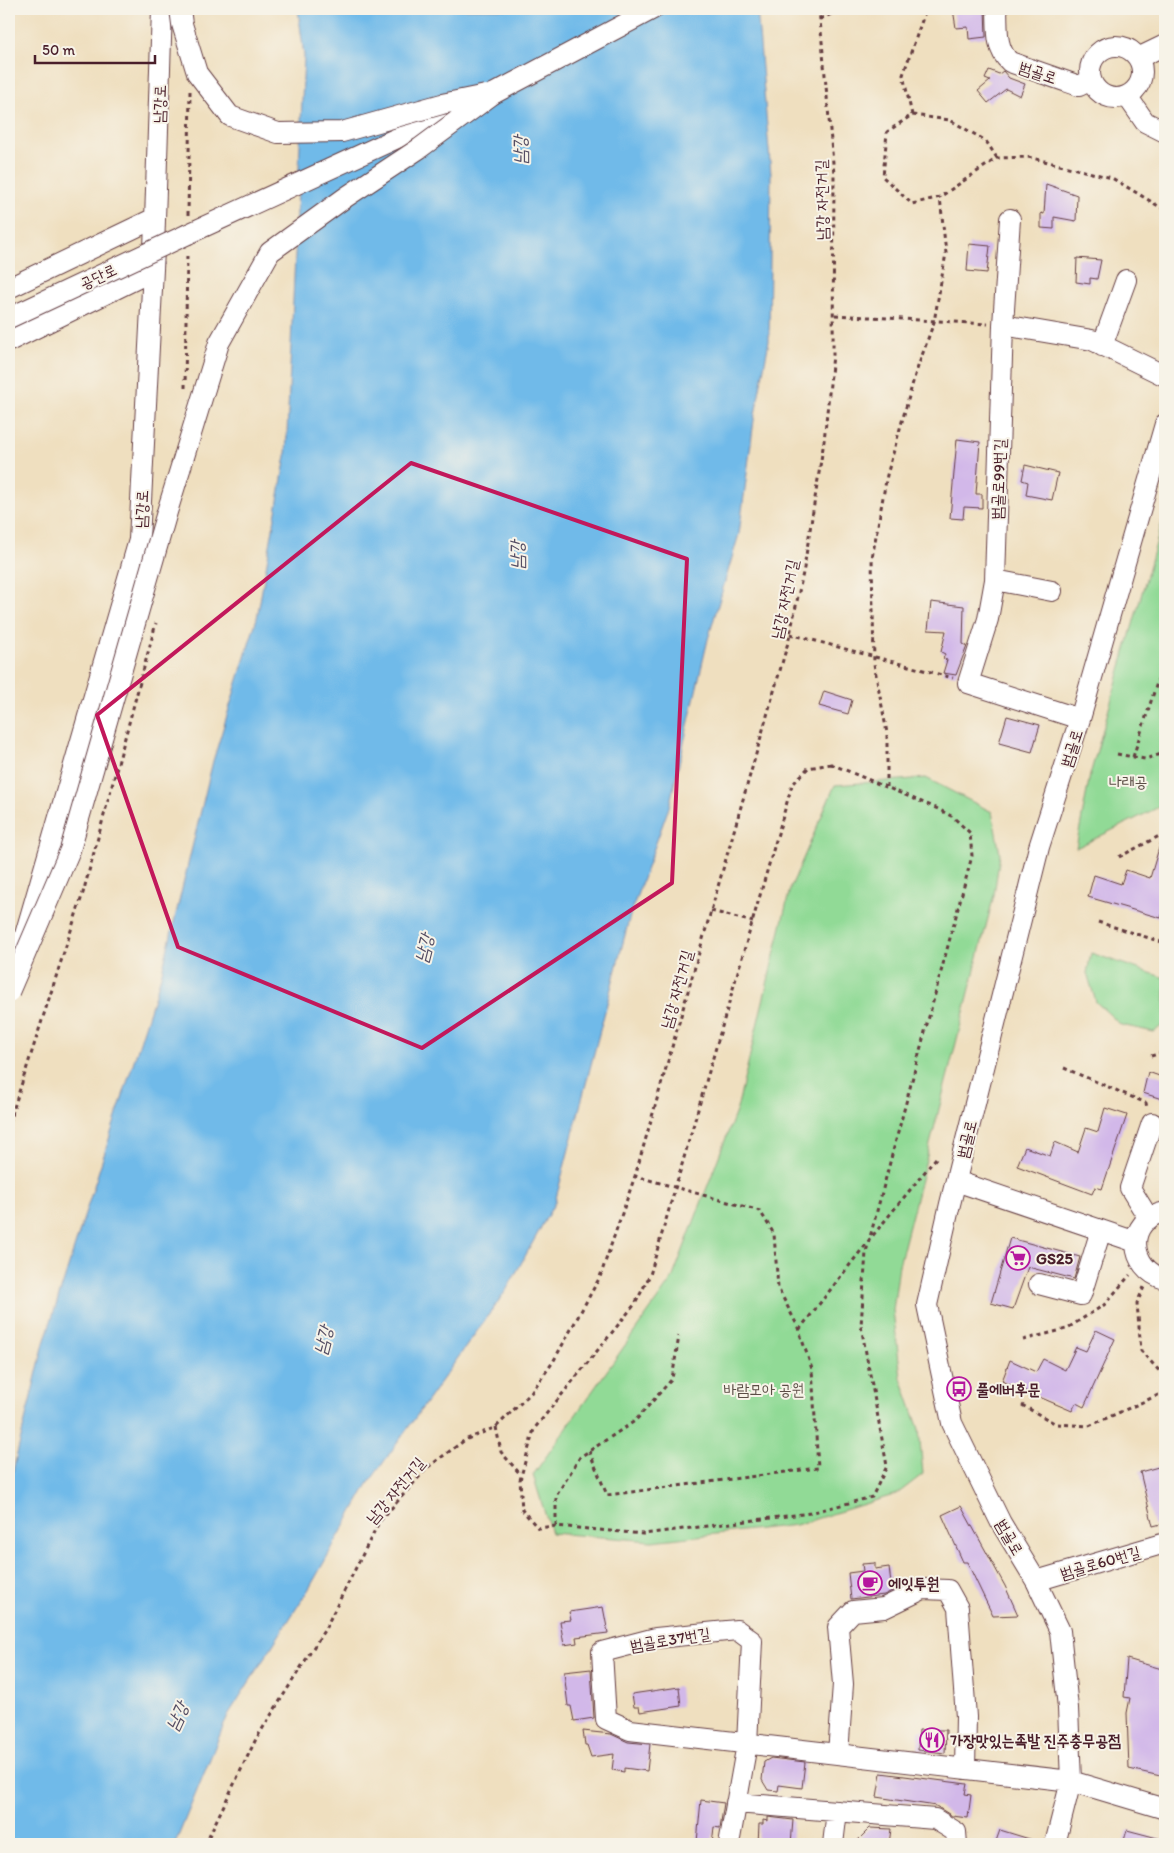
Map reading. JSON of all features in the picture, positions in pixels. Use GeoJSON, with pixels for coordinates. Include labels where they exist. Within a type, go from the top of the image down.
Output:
{"type":"FeatureCollection","features":[{"type":"Feature","properties":{"kind":"street","name":"남강로"},"geometry":{"type":"LineString","coordinates":[[9,991],[139,540],[155,218],[162,9]]}},
{"type":"Feature","properties":{"kind":"street"},"geometry":{"type":"LineString","coordinates":[[180,9],[182,24],[198,73],[230,116],[278,133],[342,132],[442,104],[493,94]]}},
{"type":"Feature","properties":{"kind":"street"},"geometry":{"type":"LineString","coordinates":[[9,991],[70,850],[167,512],[219,343],[270,252],[346,197],[420,148],[493,94],[653,9]]}},
{"type":"Feature","properties":{"kind":"street","name":"범골로"},"geometry":{"type":"LineString","coordinates":[[997,9],[1000,47],[1002,55],[1010,62],[1079,86],[1091,80]]}},
{"type":"Feature","properties":{"kind":"street"},"geometry":{"type":"LineString","coordinates":[[1138,58],[1165,45]]}},
{"type":"Feature","properties":{"kind":"street"},"geometry":{"type":"LineString","coordinates":[[1109,48],[1125,48],[1138,58],[1142,75],[1139,83],[1127,96],[1118,98],[1102,94],[1091,80],[1090,72],[1096,57],[1109,48]]}},
{"type":"Feature","properties":{"kind":"street","name":"공단로"},"geometry":{"type":"LineString","coordinates":[[9,318],[493,94]]}},
{"type":"Feature","properties":{"kind":"street"},"geometry":{"type":"LineString","coordinates":[[1127,96],[1146,122],[1165,132]]}},
{"type":"Feature","properties":{"kind":"street"},"geometry":{"type":"LineString","coordinates":[[9,288],[155,218]]}},
{"type":"Feature","properties":{"kind":"street","name":"범골로99번길"},"geometry":{"type":"LineString","coordinates":[[968,683],[988,619],[995,580],[1003,325],[1010,219]]}},
{"type":"Feature","properties":{"kind":"street"},"geometry":{"type":"LineString","coordinates":[[119,235],[130,241],[134,248],[137,268],[130,280]]}},
{"type":"Feature","properties":{"kind":"street"},"geometry":{"type":"LineString","coordinates":[[9,340],[152,271]]}},
{"type":"Feature","properties":{"kind":"street"},"geometry":{"type":"LineString","coordinates":[[1102,346],[1126,280]]}},
{"type":"Feature","properties":{"kind":"street"},"geometry":{"type":"LineString","coordinates":[[1003,325],[1092,340],[1165,376]]}},
{"type":"Feature","properties":{"kind":"street","name":"범골로"},"geometry":{"type":"LineString","coordinates":[[1054,1844],[1071,1781],[1068,1708],[1060,1631],[1036,1581],[1001,1523],[952,1423],[927,1305],[1039,847],[1080,719],[1165,424]]}},
{"type":"Feature","properties":{"kind":"street"},"geometry":{"type":"LineString","coordinates":[[995,580],[1052,591]]}},
{"type":"Feature","properties":{"kind":"street"},"geometry":{"type":"LineString","coordinates":[[968,683],[1080,719]]}},
{"type":"Feature","properties":{"kind":"street"},"geometry":{"type":"LineString","coordinates":[[1152,1123],[1130,1188],[1157,1216],[1142,1225],[1136,1242],[1141,1263],[1158,1276]]}},
{"type":"Feature","properties":{"kind":"street"},"geometry":{"type":"LineString","coordinates":[[956,1181],[1136,1242]]}},
{"type":"Feature","properties":{"kind":"street"},"geometry":{"type":"LineString","coordinates":[[1039,1284],[1081,1296],[1101,1230]]}},
{"type":"Feature","properties":{"kind":"street","name":"범골로60번길"},"geometry":{"type":"LineString","coordinates":[[1036,1581],[1165,1543]]}},
{"type":"Feature","properties":{"kind":"street"},"geometry":{"type":"LineString","coordinates":[[838,1754],[842,1684],[838,1627],[853,1612],[884,1608],[923,1590],[948,1590],[958,1608],[966,1717],[966,1769]]}},
{"type":"Feature","properties":{"kind":"street","name":"범골로37번길"},"geometry":{"type":"LineString","coordinates":[[729,1844],[747,1744],[752,1641],[737,1630],[656,1638],[602,1652],[606,1719],[630,1730],[747,1744],[1071,1781],[1165,1809]]}},
{"type":"Feature","properties":{"kind":"street"},"geometry":{"type":"LineString","coordinates":[[736,1803],[935,1819],[956,1832],[957,1844]]}},
{"type":"Feature","properties":{"kind":"street"},"geometry":{"type":"LineString","coordinates":[[833,1844],[837,1811]]}},
{"type":"Feature","properties":{"kind":"path","name":"남강 자전거길"},"geometry":{"type":"LineString","coordinates":[[204,1844],[256,1739],[325,1629],[380,1522],[428,1467],[465,1440],[496,1427],[531,1393],[553,1362],[600,1276],[636,1176],[790,634],[804,568],[824,441],[835,315],[834,174],[819,9]]}},
{"type":"Feature","properties":{"kind":"path"},"geometry":{"type":"LineString","coordinates":[[820,19],[843,9]]}},
{"type":"Feature","properties":{"kind":"path"},"geometry":{"type":"LineString","coordinates":[[912,115],[903,75],[926,9]]}},
{"type":"Feature","properties":{"kind":"path"},"geometry":{"type":"LineString","coordinates":[[998,158],[986,142],[950,120],[912,115],[887,132],[882,177],[912,204],[940,197],[998,158],[1028,157],[1112,178],[1165,210]]}},
{"type":"Feature","properties":{"kind":"path"},"geometry":{"type":"LineString","coordinates":[[887,787],[887,732],[874,656],[872,558],[885,484],[915,375],[934,322],[946,254],[940,197]]}},
{"type":"Feature","properties":{"kind":"path"},"geometry":{"type":"LineString","coordinates":[[835,315],[1003,325]]}},
{"type":"Feature","properties":{"kind":"path"},"geometry":{"type":"LineString","coordinates":[[790,634],[968,683]]}},
{"type":"Feature","properties":{"kind":"path"},"geometry":{"type":"LineString","coordinates":[[1133,757],[1165,658]]}},
{"type":"Feature","properties":{"kind":"path"},"geometry":{"type":"LineString","coordinates":[[1117,754],[1145,759],[1165,753]]}},
{"type":"Feature","properties":{"kind":"path"},"geometry":{"type":"LineString","coordinates":[[830,764],[887,787],[953,817],[970,833],[972,856],[866,1252],[861,1326],[886,1466],[872,1497],[810,1513],[643,1534],[556,1526],[538,1528],[522,1510],[522,1476],[534,1429],[636,1304],[650,1275],[792,785],[808,768],[830,764]]}},
{"type":"Feature","properties":{"kind":"path"},"geometry":{"type":"LineString","coordinates":[[1119,856],[1165,833]]}},
{"type":"Feature","properties":{"kind":"path"},"geometry":{"type":"LineString","coordinates":[[711,911],[752,922]]}},
{"type":"Feature","properties":{"kind":"path"},"geometry":{"type":"LineString","coordinates":[[1098,922],[1165,943]]}},
{"type":"Feature","properties":{"kind":"path"},"geometry":{"type":"LineString","coordinates":[[1151,1056],[1165,1052]]}},
{"type":"Feature","properties":{"kind":"path"},"geometry":{"type":"LineString","coordinates":[[1064,1068],[1146,1103],[1152,1123]]}},
{"type":"Feature","properties":{"kind":"path"},"geometry":{"type":"LineString","coordinates":[[799,1331],[870,1238],[936,1158]]}},
{"type":"Feature","properties":{"kind":"path"},"geometry":{"type":"LineString","coordinates":[[589,1451],[607,1495],[818,1468],[812,1369],[799,1331],[778,1288],[774,1234],[760,1211],[636,1176]]}},
{"type":"Feature","properties":{"kind":"path"},"geometry":{"type":"LineString","coordinates":[[1158,1276],[1137,1302],[1141,1352],[1165,1377]]}},
{"type":"Feature","properties":{"kind":"path"},"geometry":{"type":"LineString","coordinates":[[556,1526],[556,1496],[580,1457],[635,1420],[672,1379],[679,1336]]}},
{"type":"Feature","properties":{"kind":"path"},"geometry":{"type":"LineString","coordinates":[[1022,1405],[1056,1424],[1089,1426],[1165,1392]]}},
{"type":"Feature","properties":{"kind":"path"},"geometry":{"type":"LineString","coordinates":[[496,1427],[500,1452],[522,1476]]}},
{"type":"Feature","properties":{"kind":"highlighted area"},"geometry":{"type":"Polygon","coordinates":[[[411,463],[687,559],[672,883],[422,1048],[178,947],[97,715],[411,463]]]}},
{"type":"Feature","properties":{"kind":"green space","name":"나래공"},"geometry":{"type":"Polygon","coordinates":[[[1165,512],[1165,804],[1076,848],[1090,775],[1165,512]]]}},
{"type":"Feature","properties":{"kind":"green space","name":"바람모아 공원"},"geometry":{"type":"Polygon","coordinates":[[[926,778],[992,812],[1000,854],[994,895],[899,1265],[893,1310],[901,1378],[919,1429],[923,1474],[897,1494],[796,1525],[652,1541],[551,1533],[533,1475],[672,1279],[737,1109],[790,889],[835,785],[926,778]]]}},
{"type":"Feature","properties":{"kind":"green space"},"geometry":{"type":"Polygon","coordinates":[[[1091,953],[1165,978],[1165,1023],[1154,1032],[1121,1025],[1096,1002],[1087,973],[1091,953]]]}},
{"type":"Feature","properties":{"kind":"water","name":"남강"},"geometry":{"type":"Polygon","coordinates":[[[298,9],[757,9],[771,174],[769,341],[754,420],[739,534],[708,639],[669,807],[631,912],[555,1202],[507,1289],[368,1484],[310,1587],[228,1715],[175,1844],[9,1844],[9,1487],[44,1343],[161,976],[213,761],[257,618],[286,456],[304,56],[298,9]]]}},
{"type":"Feature","properties":{"kind":"building"},"geometry":{"type":"Polygon","coordinates":[[[953,9],[985,9],[986,37],[969,39],[968,27],[956,28],[953,9]]]}},
{"type":"Feature","properties":{"kind":"building"},"geometry":{"type":"Polygon","coordinates":[[[989,70],[999,74],[1003,71],[1009,78],[1025,84],[1020,96],[1006,89],[988,103],[978,91],[990,81],[985,79],[989,70]]]}},
{"type":"Feature","properties":{"kind":"building"},"geometry":{"type":"Polygon","coordinates":[[[1046,184],[1077,195],[1076,221],[1054,217],[1054,229],[1041,228],[1041,213],[1044,214],[1046,184]]]}},
{"type":"Feature","properties":{"kind":"building"},"geometry":{"type":"Polygon","coordinates":[[[969,244],[990,246],[987,273],[967,271],[969,244]]]}},
{"type":"Feature","properties":{"kind":"building"},"geometry":{"type":"Polygon","coordinates":[[[1077,258],[1101,260],[1097,279],[1090,278],[1090,284],[1076,282],[1077,258]]]}},
{"type":"Feature","properties":{"kind":"building"},"geometry":{"type":"Polygon","coordinates":[[[957,439],[980,442],[976,494],[982,494],[982,508],[964,507],[963,519],[950,518],[957,439]]]}},
{"type":"Feature","properties":{"kind":"building"},"geometry":{"type":"Polygon","coordinates":[[[1025,465],[1058,473],[1052,500],[1026,495],[1028,482],[1022,480],[1025,465]]]}},
{"type":"Feature","properties":{"kind":"building"},"geometry":{"type":"Polygon","coordinates":[[[931,602],[964,606],[963,644],[967,646],[956,675],[943,673],[947,660],[943,659],[945,654],[941,652],[946,631],[928,630],[931,602]]]}},
{"type":"Feature","properties":{"kind":"building"},"geometry":{"type":"Polygon","coordinates":[[[824,691],[852,700],[848,714],[819,706],[824,691]]]}},
{"type":"Feature","properties":{"kind":"building"},"geometry":{"type":"Polygon","coordinates":[[[1007,716],[1040,725],[1032,752],[999,743],[1007,716]]]}},
{"type":"Feature","properties":{"kind":"building"},"geometry":{"type":"Polygon","coordinates":[[[1162,838],[1165,838],[1165,906],[1161,918],[1088,897],[1094,875],[1121,884],[1126,870],[1150,878],[1162,838]]]}},
{"type":"Feature","properties":{"kind":"building"},"geometry":{"type":"Polygon","coordinates":[[[1148,1072],[1165,1078],[1165,1100],[1143,1093],[1148,1072]]]}},
{"type":"Feature","properties":{"kind":"building"},"geometry":{"type":"Polygon","coordinates":[[[1105,1108],[1127,1115],[1102,1189],[1095,1187],[1092,1194],[1017,1166],[1025,1147],[1050,1156],[1055,1142],[1078,1152],[1086,1128],[1098,1132],[1105,1108]]]}},
{"type":"Feature","properties":{"kind":"building"},"geometry":{"type":"Polygon","coordinates":[[[1010,1238],[1080,1257],[1074,1279],[1028,1267],[1013,1309],[991,1303],[1010,1238]]]}},
{"type":"Feature","properties":{"kind":"building"},"geometry":{"type":"Polygon","coordinates":[[[1096,1330],[1115,1339],[1084,1407],[1076,1403],[1072,1411],[1002,1381],[1010,1360],[1036,1372],[1043,1359],[1065,1370],[1076,1347],[1086,1351],[1096,1330]]]}},
{"type":"Feature","properties":{"kind":"building"},"geometry":{"type":"Polygon","coordinates":[[[1162,1466],[1165,1478],[1165,1523],[1153,1526],[1140,1472],[1162,1466]]]}},
{"type":"Feature","properties":{"kind":"building"},"geometry":{"type":"Polygon","coordinates":[[[961,1506],[1005,1586],[1018,1615],[993,1616],[967,1562],[963,1562],[942,1515],[961,1506]]]}},
{"type":"Feature","properties":{"kind":"building","name":"에잇투원"},"geometry":{"type":"Polygon","coordinates":[[[875,1563],[875,1569],[889,1567],[892,1591],[884,1595],[851,1599],[848,1573],[863,1571],[862,1564],[875,1563]]]}},
{"type":"Feature","properties":{"kind":"building"},"geometry":{"type":"Polygon","coordinates":[[[603,1607],[608,1633],[576,1637],[577,1643],[564,1645],[560,1621],[571,1620],[569,1612],[603,1607]]]}},
{"type":"Feature","properties":{"kind":"building"},"geometry":{"type":"Polygon","coordinates":[[[1127,1659],[1162,1669],[1160,1681],[1165,1683],[1165,1777],[1129,1769],[1127,1713],[1130,1698],[1124,1697],[1127,1659]]]}},
{"type":"Feature","properties":{"kind":"building"},"geometry":{"type":"Polygon","coordinates":[[[591,1669],[594,1718],[574,1721],[571,1706],[568,1706],[564,1672],[591,1669]]]}},
{"type":"Feature","properties":{"kind":"building"},"geometry":{"type":"Polygon","coordinates":[[[679,1687],[681,1706],[640,1712],[639,1707],[634,1707],[632,1694],[679,1687]]]}},
{"type":"Feature","properties":{"kind":"building","name":"가장맛있는족발 진주충무공점"},"geometry":{"type":"Polygon","coordinates":[[[919,1730],[946,1730],[945,1753],[918,1750],[919,1730]]]}},
{"type":"Feature","properties":{"kind":"building"},"geometry":{"type":"Polygon","coordinates":[[[583,1731],[611,1734],[628,1742],[650,1744],[647,1771],[624,1768],[624,1772],[612,1770],[614,1754],[591,1757],[587,1745],[585,1745],[583,1731]]]}},
{"type":"Feature","properties":{"kind":"building"},"geometry":{"type":"Polygon","coordinates":[[[771,1758],[805,1762],[802,1788],[779,1785],[778,1791],[768,1790],[762,1780],[764,1762],[771,1758]]]}},
{"type":"Feature","properties":{"kind":"building"},"geometry":{"type":"Polygon","coordinates":[[[881,1773],[967,1784],[965,1794],[971,1795],[968,1818],[952,1816],[936,1806],[877,1797],[881,1773]]]}},
{"type":"Feature","properties":{"kind":"building"},"geometry":{"type":"Polygon","coordinates":[[[701,1800],[724,1803],[720,1828],[714,1827],[712,1844],[697,1842],[701,1800]]]}},
{"type":"Feature","properties":{"kind":"building"},"geometry":{"type":"Polygon","coordinates":[[[768,1817],[793,1820],[791,1844],[758,1844],[759,1824],[763,1824],[763,1820],[768,1821],[768,1817]]]}},
{"type":"Feature","properties":{"kind":"building"},"geometry":{"type":"Polygon","coordinates":[[[870,1828],[891,1829],[889,1844],[854,1844],[870,1828]]]}},
{"type":"Feature","properties":{"kind":"building"},"geometry":{"type":"Polygon","coordinates":[[[1000,1830],[1036,1841],[1035,1844],[995,1844],[1000,1830]]]}},
{"type":"Feature","properties":{"kind":"building"},"geometry":{"type":"Polygon","coordinates":[[[1127,1830],[1165,1840],[1165,1844],[1123,1844],[1127,1830]]]}},
{"type":"Feature","properties":{"kind":"place","name":"GS25"},"geometry":{"type":"Point","coordinates":[1018,1258]}},
{"type":"Feature","properties":{"kind":"place","name":"풀에버후문"},"geometry":{"type":"Point","coordinates":[959,1389]}},
{"type":"Feature","properties":{"kind":"place","name":"에잇투원"},"geometry":{"type":"Point","coordinates":[870,1583]}},
{"type":"Feature","properties":{"kind":"place","name":"가장맛있는족발 진주충무공점"},"geometry":{"type":"Point","coordinates":[932,1740]}}]}
